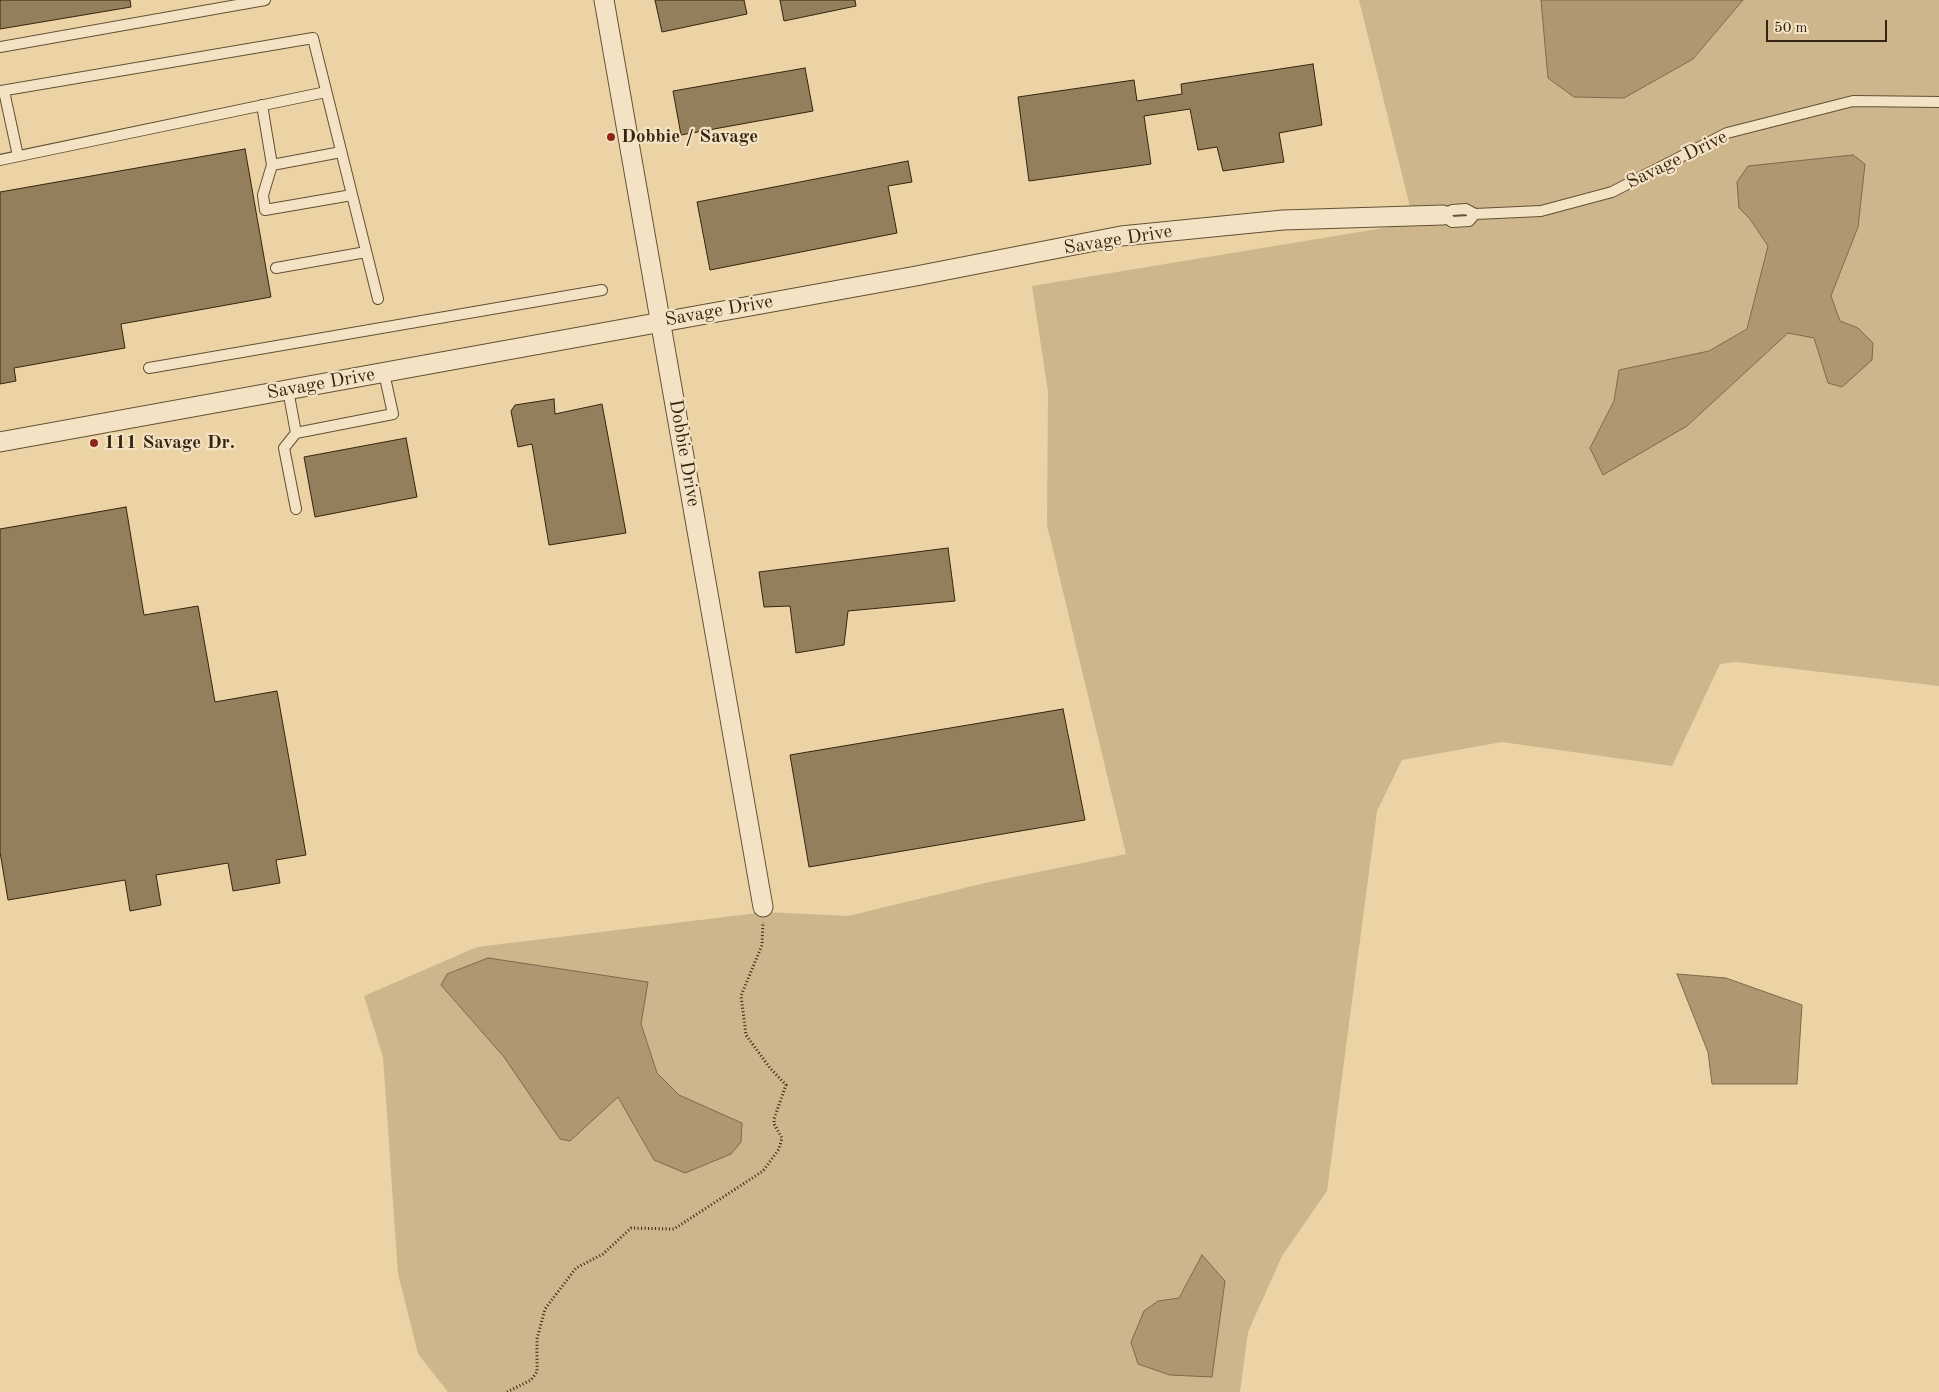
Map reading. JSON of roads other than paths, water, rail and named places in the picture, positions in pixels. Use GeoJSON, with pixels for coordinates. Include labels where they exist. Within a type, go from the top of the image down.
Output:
{"type":"FeatureCollection","features":[{"type":"Feature","properties":{"kind":"street","name":"Dobbie Drive"},"geometry":{"type":"LineString","coordinates":[[604,0],[763,907]]}},
{"type":"Feature","properties":{"kind":"street","name":"Savage Drive"},"geometry":{"type":"LineString","coordinates":[[0,442],[916,276],[1121,236],[1282,220],[1443,215]]}},
{"type":"Feature","properties":{"kind":"lane"},"geometry":{"type":"LineString","coordinates":[[0,47],[265,0]]}},
{"type":"Feature","properties":{"kind":"lane"},"geometry":{"type":"LineString","coordinates":[[18,156],[4,113],[2,91],[313,38],[378,299]]}},
{"type":"Feature","properties":{"kind":"lane"},"geometry":{"type":"LineString","coordinates":[[0,160],[326,92]]}},
{"type":"Feature","properties":{"kind":"lane","name":"Savage Drive"},"geometry":{"type":"LineString","coordinates":[[1443,215],[1452,222],[1469,222],[1475,214],[1541,210],[1612,192],[1727,133],[1853,101],[1939,102]]}},
{"type":"Feature","properties":{"kind":"lane"},"geometry":{"type":"LineString","coordinates":[[262,105],[272,164],[262,194],[265,210],[352,196]]}},
{"type":"Feature","properties":{"kind":"lane"},"geometry":{"type":"LineString","coordinates":[[272,164],[341,152]]}},
{"type":"Feature","properties":{"kind":"lane"},"geometry":{"type":"LineString","coordinates":[[276,268],[366,252]]}},
{"type":"Feature","properties":{"kind":"lane"},"geometry":{"type":"LineString","coordinates":[[149,368],[602,290]]}},
{"type":"Feature","properties":{"kind":"lane"},"geometry":{"type":"LineString","coordinates":[[296,509],[284,448],[296,433],[393,414],[384,373]]}},
{"type":"Feature","properties":{"kind":"lane"},"geometry":{"type":"LineString","coordinates":[[288,390],[296,433]]}},
{"type":"Feature","properties":{"kind":"place","name":"Dobbie / Savage"},"geometry":{"type":"Point","coordinates":[611,137]}},
{"type":"Feature","properties":{"kind":"place","name":"111 Savage Dr."},"geometry":{"type":"Point","coordinates":[94,443]}}]}
